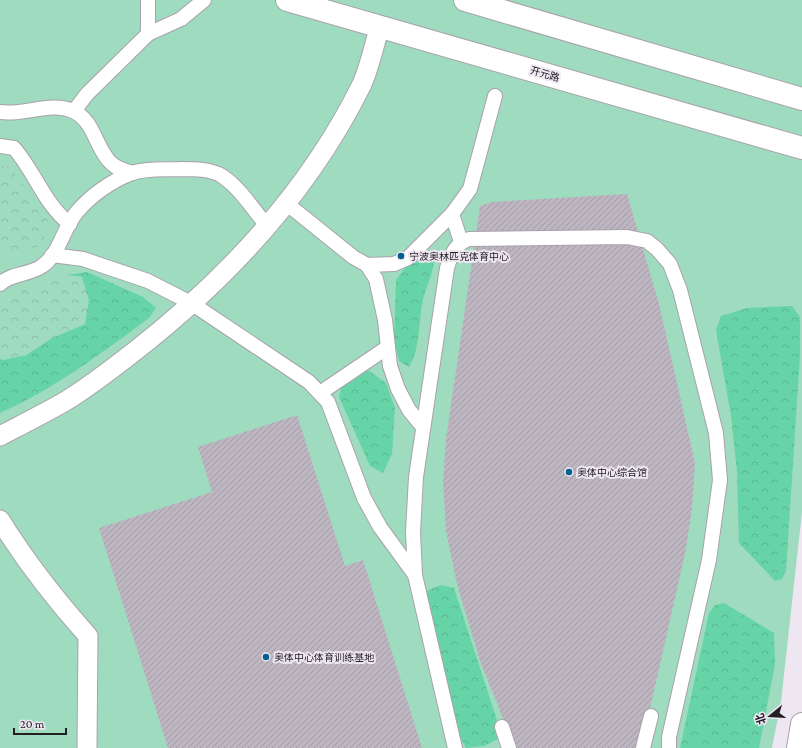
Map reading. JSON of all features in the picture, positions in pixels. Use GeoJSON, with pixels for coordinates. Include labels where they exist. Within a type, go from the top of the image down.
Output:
{"type":"FeatureCollection","features":[{"type":"Feature","properties":{"kind":"main road","name":"开元路"},"geometry":{"type":"LineString","coordinates":[[287,0],[802,148]]}},
{"type":"Feature","properties":{"kind":"main road"},"geometry":{"type":"LineString","coordinates":[[472,1],[802,99]]}},
{"type":"Feature","properties":{"kind":"main road"},"geometry":{"type":"LineString","coordinates":[[798,748],[802,724]]}},
{"type":"Feature","properties":{"kind":"street"},"geometry":{"type":"LineString","coordinates":[[148,0],[148,34]]}},
{"type":"Feature","properties":{"kind":"street"},"geometry":{"type":"LineString","coordinates":[[74,111],[87,94],[148,34],[180,19],[204,0]]}},
{"type":"Feature","properties":{"kind":"street"},"geometry":{"type":"LineString","coordinates":[[0,436],[65,401],[113,368],[163,329],[236,262],[286,203],[319,158],[362,83],[380,26]]}},
{"type":"Feature","properties":{"kind":"street"},"geometry":{"type":"LineString","coordinates":[[367,265],[394,264],[408,258],[452,214],[470,189],[495,96]]}},
{"type":"Feature","properties":{"kind":"street"},"geometry":{"type":"LineString","coordinates":[[0,112],[8,113],[56,107],[74,111],[83,118],[110,163],[119,169],[133,173]]}},
{"type":"Feature","properties":{"kind":"street"},"geometry":{"type":"LineString","coordinates":[[0,146],[14,148],[22,157],[38,185],[55,210],[70,224]]}},
{"type":"Feature","properties":{"kind":"street"},"geometry":{"type":"LineString","coordinates":[[0,284],[22,273],[42,267],[52,255],[70,224],[87,200],[118,180],[133,173],[154,170],[188,169],[206,170],[222,176],[239,192],[266,226]]}},
{"type":"Feature","properties":{"kind":"street"},"geometry":{"type":"LineString","coordinates":[[286,203],[353,257],[367,265],[376,279],[385,320],[390,366],[398,389],[409,410],[424,427]]}},
{"type":"Feature","properties":{"kind":"street"},"geometry":{"type":"LineString","coordinates":[[452,214],[461,242]]}},
{"type":"Feature","properties":{"kind":"street"},"geometry":{"type":"LineString","coordinates":[[456,748],[415,575],[413,532],[416,477],[447,268],[453,251],[461,242],[469,239],[627,238],[647,241],[657,249],[670,264],[682,297],[716,433],[720,480],[709,560],[669,737],[669,748]]}},
{"type":"Feature","properties":{"kind":"street"},"geometry":{"type":"LineString","coordinates":[[52,255],[83,258],[148,281],[191,303],[309,382],[328,402],[364,498],[380,527],[415,575]]}},
{"type":"Feature","properties":{"kind":"street"},"geometry":{"type":"LineString","coordinates":[[320,393],[388,347]]}},
{"type":"Feature","properties":{"kind":"street"},"geometry":{"type":"LineString","coordinates":[[0,520],[17,548],[52,595],[88,636],[87,748]]}},
{"type":"Feature","properties":{"kind":"street"},"geometry":{"type":"LineString","coordinates":[[643,748],[651,716]]}},
{"type":"Feature","properties":{"kind":"street"},"geometry":{"type":"LineString","coordinates":[[502,727],[509,748]]}},
{"type":"Feature","properties":{"kind":"green space","name":"宁波奥林匹克体育中心"},"geometry":{"type":"Polygon","coordinates":[[[0,0],[802,0],[802,512],[781,702],[772,748],[0,748],[0,0]]]}},
{"type":"Feature","properties":{"kind":"green space"},"geometry":{"type":"Polygon","coordinates":[[[0,165],[11,168],[47,218],[49,230],[38,247],[3,252],[0,255],[0,165]]]}},
{"type":"Feature","properties":{"kind":"green space"},"geometry":{"type":"Polygon","coordinates":[[[430,254],[434,255],[432,274],[421,308],[416,351],[409,367],[399,361],[394,338],[396,280],[407,265],[430,254]]]}},
{"type":"Feature","properties":{"kind":"green space"},"geometry":{"type":"Polygon","coordinates":[[[87,272],[143,297],[156,308],[149,318],[77,370],[39,393],[0,413],[0,358],[2,360],[26,355],[52,338],[85,324],[82,277],[67,275],[87,272]]]}},
{"type":"Feature","properties":{"kind":"green space"},"geometry":{"type":"Polygon","coordinates":[[[67,275],[82,277],[89,300],[85,324],[52,338],[26,355],[2,360],[0,358],[0,306],[14,291],[67,275]]]}},
{"type":"Feature","properties":{"kind":"green space"},"geometry":{"type":"Polygon","coordinates":[[[792,306],[800,317],[800,355],[786,571],[782,579],[775,581],[739,543],[737,472],[731,416],[716,330],[721,316],[747,308],[792,306]]]}},
{"type":"Feature","properties":{"kind":"green space"},"geometry":{"type":"Polygon","coordinates":[[[368,370],[386,383],[395,408],[392,454],[383,473],[370,466],[339,397],[342,384],[368,370]]]}},
{"type":"Feature","properties":{"kind":"green space"},"geometry":{"type":"Polygon","coordinates":[[[441,585],[454,588],[496,717],[500,738],[484,746],[466,748],[459,736],[429,618],[426,591],[441,585]]]}},
{"type":"Feature","properties":{"kind":"green space"},"geometry":{"type":"Polygon","coordinates":[[[724,603],[774,633],[775,664],[759,748],[680,748],[709,613],[715,605],[724,603]]]}},
{"type":"Feature","properties":{"kind":"building","name":"奥体中心综合馆"},"geometry":{"type":"Polygon","coordinates":[[[627,194],[659,304],[695,463],[692,509],[685,554],[641,748],[515,748],[480,661],[457,584],[446,531],[443,482],[446,439],[480,206],[491,202],[627,194]]]}},
{"type":"Feature","properties":{"kind":"building","name":"奥体中心体育训练基地"},"geometry":{"type":"Polygon","coordinates":[[[297,415],[345,566],[363,560],[422,748],[168,748],[99,528],[212,492],[198,447],[297,415]]]}},
{"type":"Feature","properties":{"kind":"place","name":"宁波奥林匹克体育中心"},"geometry":{"type":"Point","coordinates":[401,256]}},
{"type":"Feature","properties":{"kind":"place","name":"奥体中心综合馆"},"geometry":{"type":"Point","coordinates":[569,472]}},
{"type":"Feature","properties":{"kind":"place","name":"奥体中心体育训练基地"},"geometry":{"type":"Point","coordinates":[266,657]}}]}
